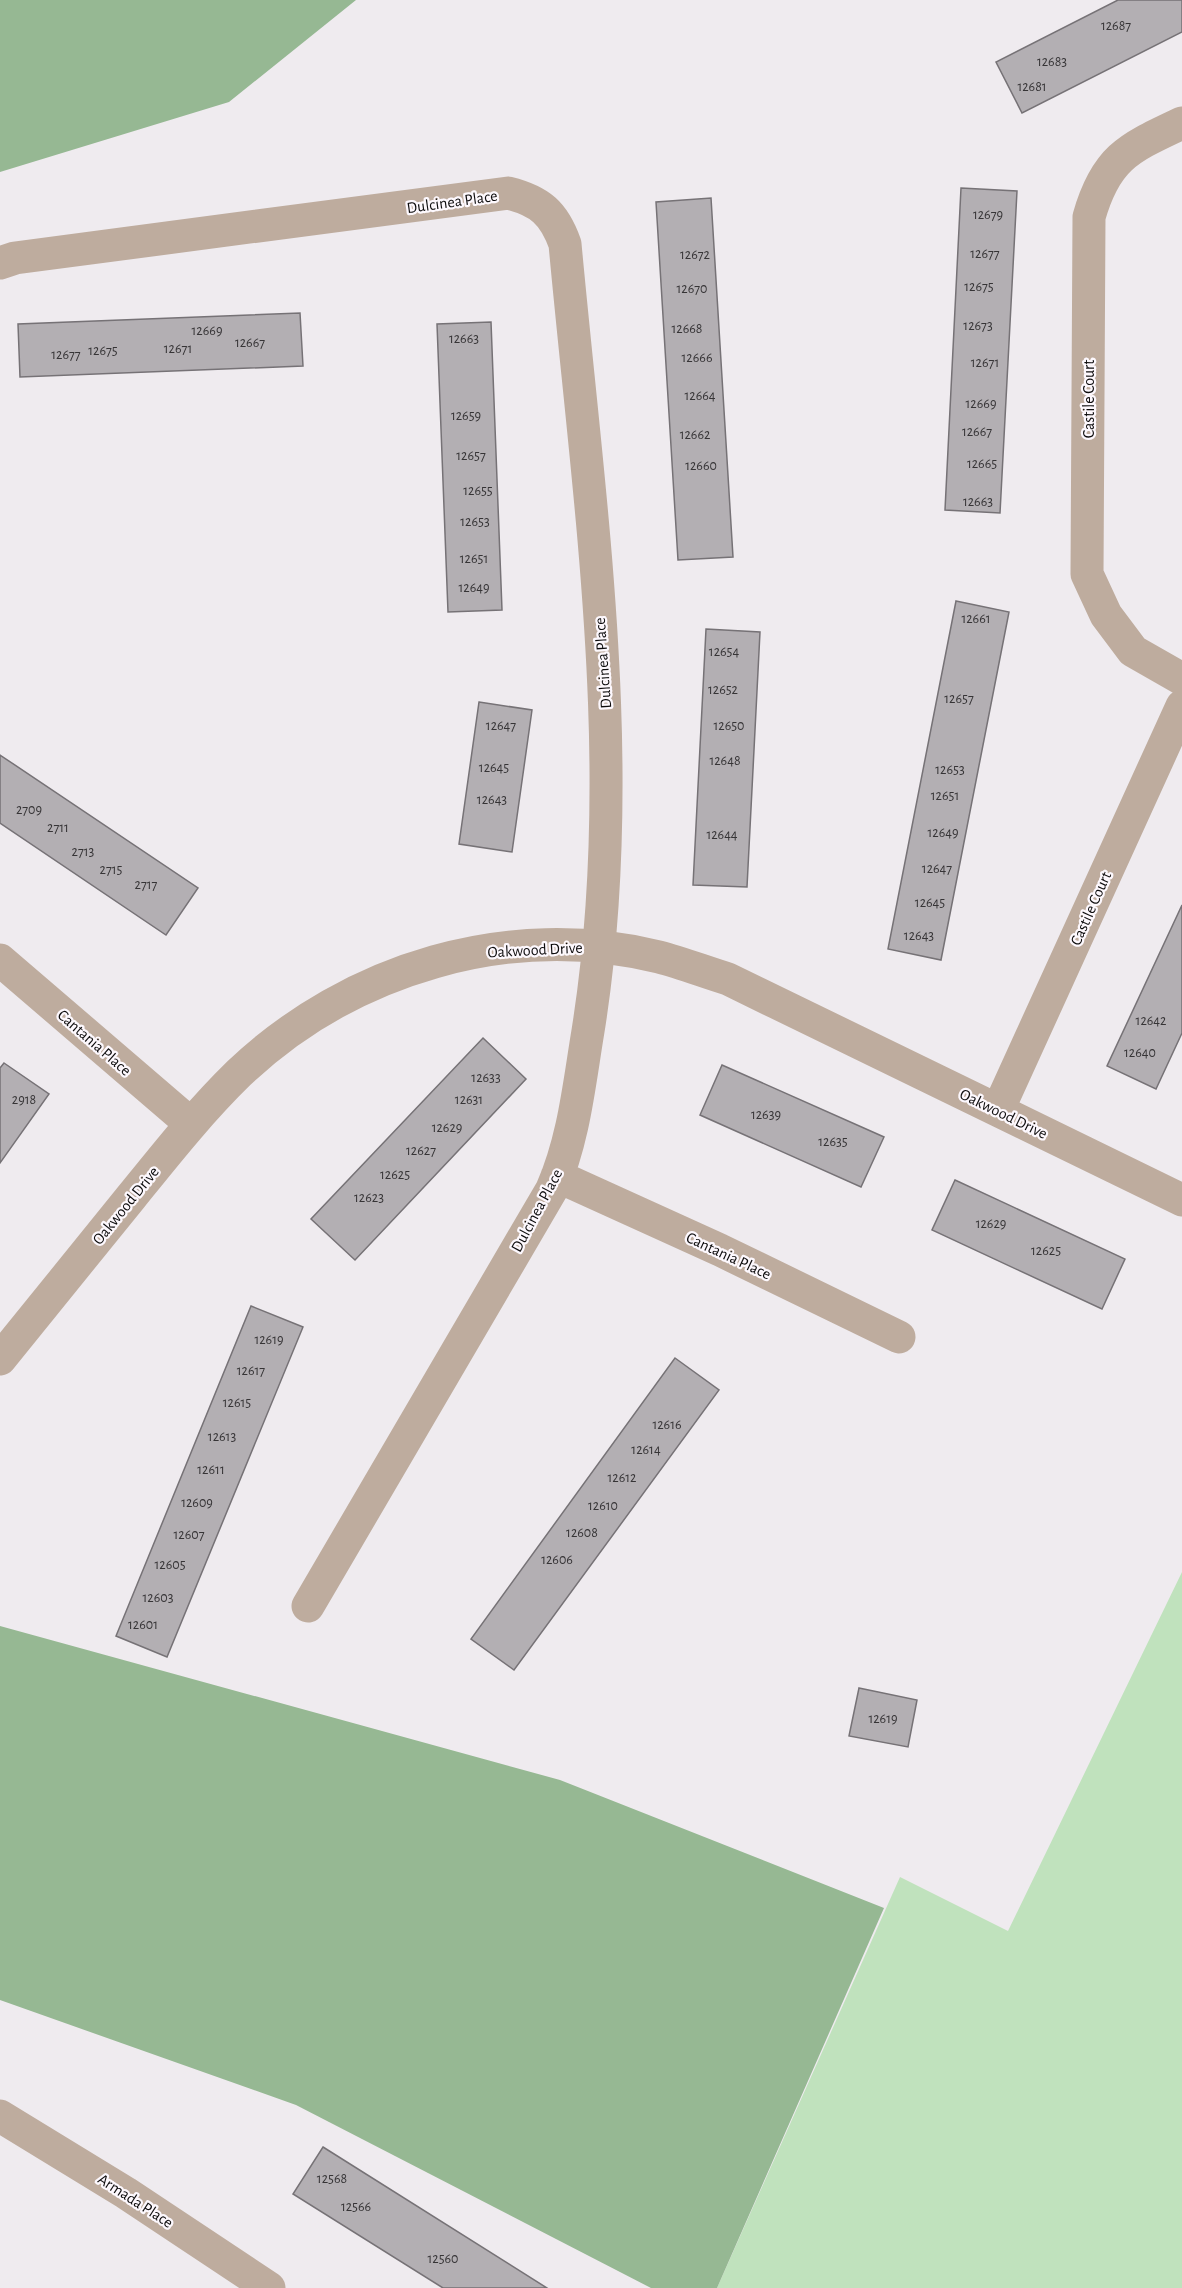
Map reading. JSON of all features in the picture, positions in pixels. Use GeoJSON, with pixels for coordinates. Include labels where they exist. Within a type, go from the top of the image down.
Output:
{"type":"FeatureCollection","features":[{"type":"Feature","properties":{"kind":"street","name":"Castile Court"},"geometry":{"type":"LineString","coordinates":[[1182,123],[1133,146],[1112,165],[1097,189],[1089,217],[1087,562],[1087,574],[1106,615],[1133,651],[1182,680]]}},
{"type":"Feature","properties":{"kind":"street","name":"Dulcinea Place"},"geometry":{"type":"LineString","coordinates":[[0,263],[15,258],[508,193],[530,199],[545,209],[559,227],[565,244],[602,644],[607,813],[599,947],[572,1130],[557,1176],[308,1606]]}},
{"type":"Feature","properties":{"kind":"street","name":"Castile Court"},"geometry":{"type":"LineString","coordinates":[[998,1110],[1182,706]]}},
{"type":"Feature","properties":{"kind":"street","name":"Oakwood Drive"},"geometry":{"type":"LineString","coordinates":[[0,1359],[191,1124],[240,1073],[281,1038],[338,1000],[385,977],[443,958],[502,947],[563,944],[599,947],[659,957],[728,980],[1182,1200]]}},
{"type":"Feature","properties":{"kind":"street","name":"Cantania Place"},"geometry":{"type":"LineString","coordinates":[[0,960],[191,1124]]}},
{"type":"Feature","properties":{"kind":"street","name":"Cantania Place"},"geometry":{"type":"LineString","coordinates":[[557,1176],[720,1250],[899,1337]]}},
{"type":"Feature","properties":{"kind":"street","name":"Armada Place"},"geometry":{"type":"LineString","coordinates":[[0,2116],[126,2193],[269,2288]]}},
{"type":"Feature","properties":{"kind":"green space"},"geometry":{"type":"Polygon","coordinates":[[[0,0],[356,0],[229,102],[0,172],[0,0]]]}},
{"type":"Feature","properties":{"kind":"green space"},"geometry":{"type":"Polygon","coordinates":[[[1182,1572],[1182,2288],[717,2288],[900,1877],[1008,1931],[1182,1572]]]}},
{"type":"Feature","properties":{"kind":"green space"},"geometry":{"type":"Polygon","coordinates":[[[0,1626],[560,1780],[884,1908],[717,2288],[651,2288],[296,2105],[0,2000],[0,1626]]]}},
{"type":"Feature","properties":{"kind":"building"},"geometry":{"type":"Polygon","coordinates":[[[1118,0],[1182,0],[1182,32],[1022,113],[996,62],[1118,0]]]}},
{"type":"Feature","properties":{"kind":"building"},"geometry":{"type":"Polygon","coordinates":[[[961,188],[1017,191],[1000,513],[945,510],[961,188]]]}},
{"type":"Feature","properties":{"kind":"building"},"geometry":{"type":"Polygon","coordinates":[[[711,198],[733,557],[678,560],[656,202],[711,198]]]}},
{"type":"Feature","properties":{"kind":"building"},"geometry":{"type":"Polygon","coordinates":[[[300,313],[303,366],[20,377],[18,324],[300,313]]]}},
{"type":"Feature","properties":{"kind":"building"},"geometry":{"type":"Polygon","coordinates":[[[491,322],[502,610],[448,612],[437,324],[491,322]]]}},
{"type":"Feature","properties":{"kind":"building"},"geometry":{"type":"Polygon","coordinates":[[[956,601],[1009,612],[941,960],[888,949],[956,601]]]}},
{"type":"Feature","properties":{"kind":"building"},"geometry":{"type":"Polygon","coordinates":[[[706,629],[760,632],[747,887],[693,885],[706,629]]]}},
{"type":"Feature","properties":{"kind":"building"},"geometry":{"type":"Polygon","coordinates":[[[479,702],[532,710],[512,852],[459,844],[479,702]]]}},
{"type":"Feature","properties":{"kind":"building"},"geometry":{"type":"Polygon","coordinates":[[[0,755],[198,888],[166,935],[0,823],[0,755]]]}},
{"type":"Feature","properties":{"kind":"building"},"geometry":{"type":"Polygon","coordinates":[[[1182,905],[1182,1033],[1156,1089],[1107,1066],[1182,905]]]}},
{"type":"Feature","properties":{"kind":"building"},"geometry":{"type":"Polygon","coordinates":[[[483,1038],[526,1079],[355,1260],[311,1219],[483,1038]]]}},
{"type":"Feature","properties":{"kind":"building"},"geometry":{"type":"Polygon","coordinates":[[[4,1063],[49,1094],[0,1163],[0,1068],[4,1063]]]}},
{"type":"Feature","properties":{"kind":"building"},"geometry":{"type":"Polygon","coordinates":[[[722,1065],[884,1137],[861,1187],[700,1115],[722,1065]]]}},
{"type":"Feature","properties":{"kind":"building"},"geometry":{"type":"Polygon","coordinates":[[[955,1180],[1125,1259],[1102,1309],[932,1230],[955,1180]]]}},
{"type":"Feature","properties":{"kind":"building"},"geometry":{"type":"Polygon","coordinates":[[[251,1306],[303,1327],[167,1657],[116,1636],[251,1306]]]}},
{"type":"Feature","properties":{"kind":"building"},"geometry":{"type":"Polygon","coordinates":[[[675,1358],[719,1390],[514,1670],[471,1639],[675,1358]]]}},
{"type":"Feature","properties":{"kind":"building"},"geometry":{"type":"Polygon","coordinates":[[[859,1688],[917,1700],[908,1747],[849,1736],[859,1688]]]}},
{"type":"Feature","properties":{"kind":"building"},"geometry":{"type":"Polygon","coordinates":[[[323,2147],[547,2288],[443,2288],[293,2194],[323,2147]]]}}]}
